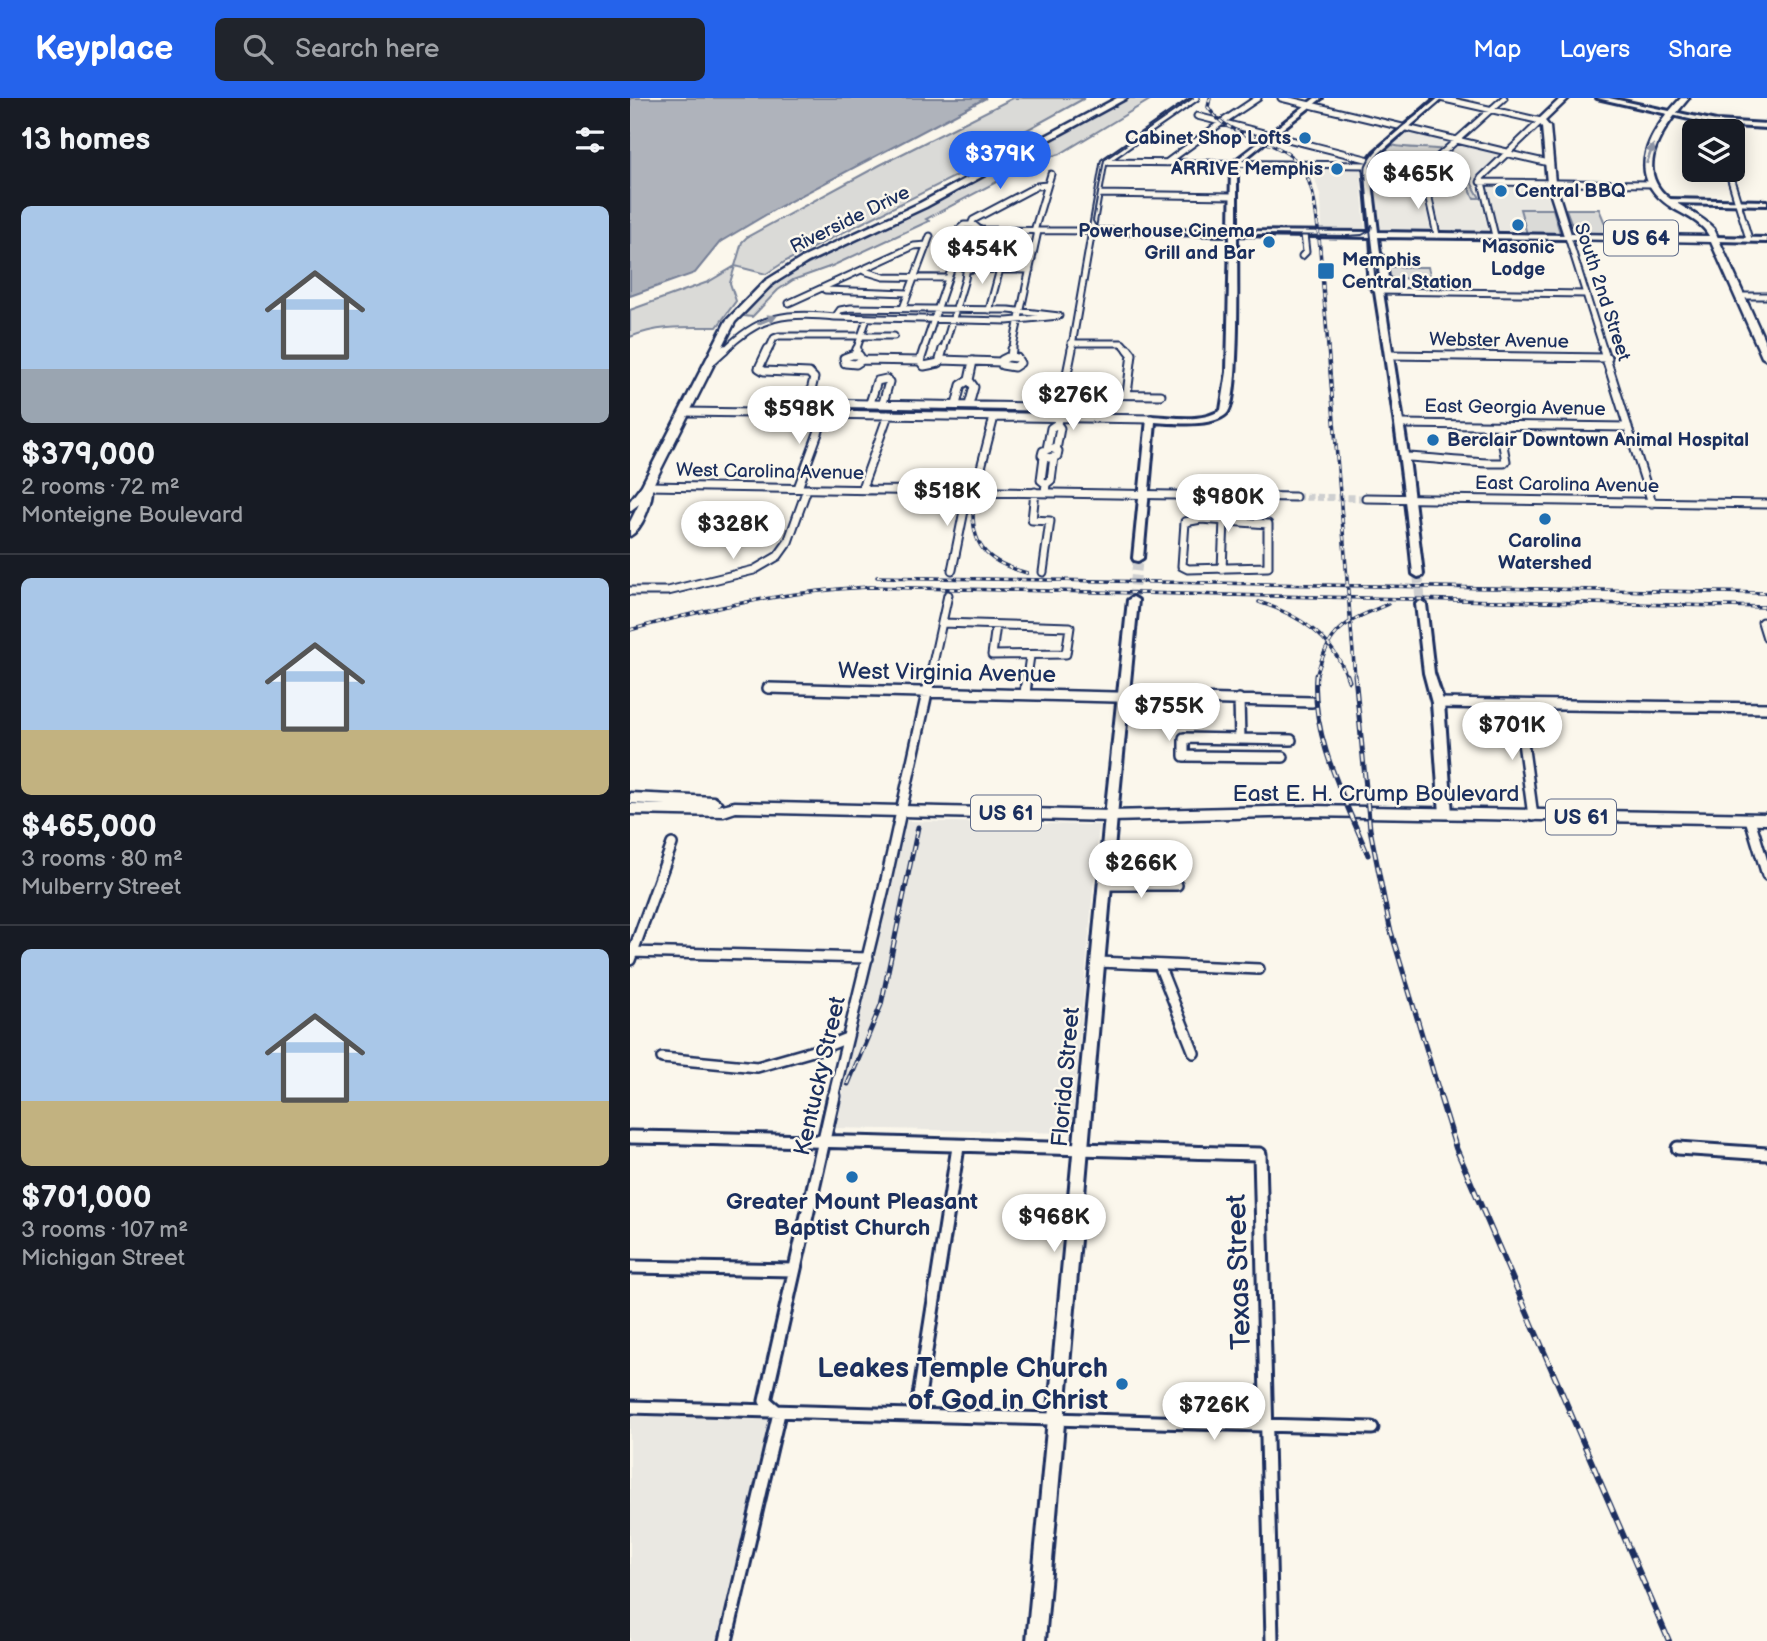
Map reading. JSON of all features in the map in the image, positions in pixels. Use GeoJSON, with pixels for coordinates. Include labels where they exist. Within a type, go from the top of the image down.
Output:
{"type":"FeatureCollection","features":[{"type":"Feature","properties":{"kind":"main road","name":"Riverside Drive"},"geometry":{"type":"LineString","coordinates":[[684,412],[686,401],[725,321],[735,306],[760,283],[801,258],[917,202],[1114,98]]}},
{"type":"Feature","properties":{"kind":"main road","name":"Riverside Drive"},"geometry":{"type":"LineString","coordinates":[[630,508],[647,486],[738,311],[757,292],[785,272],[932,200],[1123,98]]}},
{"type":"Feature","properties":{"kind":"main road"},"geometry":{"type":"LineString","coordinates":[[1138,558],[1151,419],[1207,419],[1226,410],[1233,354],[1234,164],[1319,98]]}},
{"type":"Feature","properties":{"kind":"main road"},"geometry":{"type":"LineString","coordinates":[[1419,574],[1401,424],[1395,404],[1379,290],[1385,286],[1382,262],[1376,253],[1367,180],[1369,163],[1440,98]]}},
{"type":"Feature","properties":{"kind":"main road"},"geometry":{"type":"LineString","coordinates":[[1541,121],[1565,98]]}},
{"type":"Feature","properties":{"kind":"main road"},"geometry":{"type":"LineString","coordinates":[[1600,98],[1698,119]]}},
{"type":"Feature","properties":{"kind":"main road"},"geometry":{"type":"LineString","coordinates":[[1653,184],[1646,160],[1670,113],[1685,98]]}},
{"type":"Feature","properties":{"kind":"main road","name":"South 2nd Street"},"geometry":{"type":"LineString","coordinates":[[1541,121],[1546,127],[1551,183],[1568,237]]}},
{"type":"Feature","properties":{"kind":"main road"},"geometry":{"type":"LineString","coordinates":[[1745,125],[1767,126]]}},
{"type":"Feature","properties":{"kind":"main road","name":"US 64"},"geometry":{"type":"LineString","coordinates":[[1653,184],[1661,195],[1700,219],[1710,229],[1767,357]]}},
{"type":"Feature","properties":{"kind":"main road"},"geometry":{"type":"LineString","coordinates":[[1670,201],[1767,203]]}},
{"type":"Feature","properties":{"kind":"main road"},"geometry":{"type":"LineString","coordinates":[[1091,232],[1568,237]]}},
{"type":"Feature","properties":{"kind":"main road","name":"US 64"},"geometry":{"type":"LineString","coordinates":[[1568,237],[1714,239]]}},
{"type":"Feature","properties":{"kind":"main road"},"geometry":{"type":"LineString","coordinates":[[1714,239],[1767,240]]}},
{"type":"Feature","properties":{"kind":"main road","name":"Riverside Drive"},"geometry":{"type":"LineString","coordinates":[[630,533],[647,498],[647,486]]}},
{"type":"Feature","properties":{"kind":"main road","name":"Florida Street"},"geometry":{"type":"LineString","coordinates":[[1036,1641],[1133,600]]}},
{"type":"Feature","properties":{"kind":"main road"},"geometry":{"type":"LineString","coordinates":[[1420,604],[1429,673],[1438,703],[1446,814]]}},
{"type":"Feature","properties":{"kind":"main road","name":"US 61"},"geometry":{"type":"LineString","coordinates":[[630,798],[728,802],[735,807]]}},
{"type":"Feature","properties":{"kind":"main road","name":"US 61"},"geometry":{"type":"LineString","coordinates":[[630,809],[724,811],[735,807],[1111,817]]}},
{"type":"Feature","properties":{"kind":"main road","name":"East E. H. Crump Boulevard"},"geometry":{"type":"LineString","coordinates":[[1111,817],[1310,811],[1767,819]]}},
{"type":"Feature","properties":{"kind":"street"},"geometry":{"type":"LineString","coordinates":[[1058,421],[1051,428],[1047,449],[1042,452],[1044,457],[1041,480],[1046,488],[1051,480],[1056,453],[1060,428],[1058,421],[1104,162],[1196,98]]}},
{"type":"Feature","properties":{"kind":"street"},"geometry":{"type":"LineString","coordinates":[[1166,163],[1258,98]]}},
{"type":"Feature","properties":{"kind":"street"},"geometry":{"type":"LineString","coordinates":[[1282,98],[1549,163]]}},
{"type":"Feature","properties":{"kind":"street"},"geometry":{"type":"LineString","coordinates":[[1440,98],[1541,121]]}},
{"type":"Feature","properties":{"kind":"street"},"geometry":{"type":"LineString","coordinates":[[1437,236],[1425,181],[1429,165],[1504,98]]}},
{"type":"Feature","properties":{"kind":"street"},"geometry":{"type":"LineString","coordinates":[[1177,111],[1239,127],[1266,139],[1369,163]]}},
{"type":"Feature","properties":{"kind":"street"},"geometry":{"type":"LineString","coordinates":[[1495,236],[1480,182],[1483,174],[1541,121]]}},
{"type":"Feature","properties":{"kind":"street"},"geometry":{"type":"LineString","coordinates":[[1104,162],[1369,163]]}},
{"type":"Feature","properties":{"kind":"street"},"geometry":{"type":"LineString","coordinates":[[941,360],[1001,362],[1011,357],[1036,231],[1051,174]]}},
{"type":"Feature","properties":{"kind":"street"},"geometry":{"type":"LineString","coordinates":[[1367,180],[1425,181]]}},
{"type":"Feature","properties":{"kind":"street"},"geometry":{"type":"LineString","coordinates":[[1480,182],[1653,184]]}},
{"type":"Feature","properties":{"kind":"street"},"geometry":{"type":"LineString","coordinates":[[1731,182],[1749,239]]}},
{"type":"Feature","properties":{"kind":"street"},"geometry":{"type":"LineString","coordinates":[[971,225],[972,220],[1037,186],[1047,185]]}},
{"type":"Feature","properties":{"kind":"street"},"geometry":{"type":"LineString","coordinates":[[1098,194],[1233,196]]}},
{"type":"Feature","properties":{"kind":"street"},"geometry":{"type":"LineString","coordinates":[[979,230],[979,227],[971,225],[958,228],[958,232],[972,235],[979,230],[1091,232]]}},
{"type":"Feature","properties":{"kind":"street"},"geometry":{"type":"LineString","coordinates":[[1302,256],[1306,252],[1304,234]]}},
{"type":"Feature","properties":{"kind":"street"},"geometry":{"type":"LineString","coordinates":[[963,235],[920,361],[923,366],[933,366],[941,360],[966,269],[972,235]]}},
{"type":"Feature","properties":{"kind":"street"},"geometry":{"type":"LineString","coordinates":[[903,308],[930,236]]}},
{"type":"Feature","properties":{"kind":"street","name":"South 2nd Street"},"geometry":{"type":"LineString","coordinates":[[1568,237],[1652,503]]}},
{"type":"Feature","properties":{"kind":"street"},"geometry":{"type":"LineString","coordinates":[[789,303],[914,246],[926,245]]}},
{"type":"Feature","properties":{"kind":"street"},"geometry":{"type":"LineString","coordinates":[[977,246],[1034,247]]}},
{"type":"Feature","properties":{"kind":"street"},"geometry":{"type":"LineString","coordinates":[[989,310],[1002,246]]}},
{"type":"Feature","properties":{"kind":"street"},"geometry":{"type":"LineString","coordinates":[[953,263],[966,269],[1030,270]]}},
{"type":"Feature","properties":{"kind":"street"},"geometry":{"type":"LineString","coordinates":[[864,271],[884,277],[947,278]]}},
{"type":"Feature","properties":{"kind":"street"},"geometry":{"type":"LineString","coordinates":[[823,289],[908,293]]}},
{"type":"Feature","properties":{"kind":"street"},"geometry":{"type":"LineString","coordinates":[[1379,290],[1586,294]]}},
{"type":"Feature","properties":{"kind":"street"},"geometry":{"type":"LineString","coordinates":[[1741,296],[1767,296]]}},
{"type":"Feature","properties":{"kind":"street"},"geometry":{"type":"LineString","coordinates":[[835,317],[843,308],[989,310],[1018,315],[1076,317]]}},
{"type":"Feature","properties":{"kind":"street"},"geometry":{"type":"LineString","coordinates":[[713,360],[743,332],[776,316],[806,312],[867,319],[1007,321],[1018,315]]}},
{"type":"Feature","properties":{"kind":"street"},"geometry":{"type":"LineString","coordinates":[[855,355],[867,319]]}},
{"type":"Feature","properties":{"kind":"street"},"geometry":{"type":"LineString","coordinates":[[894,336],[775,337],[759,368],[761,371],[809,373],[814,378],[809,399],[811,402],[1034,407],[1039,404],[1044,389],[1161,395]]}},
{"type":"Feature","properties":{"kind":"street"},"geometry":{"type":"LineString","coordinates":[[1071,343],[1122,343],[1132,354],[1127,394]]}},
{"type":"Feature","properties":{"kind":"street"},"geometry":{"type":"LineString","coordinates":[[862,360],[855,355],[846,357],[844,361],[853,364],[862,360],[920,361]]}},
{"type":"Feature","properties":{"kind":"street","name":"Webster Avenue"},"geometry":{"type":"LineString","coordinates":[[1389,355],[1608,358]]}},
{"type":"Feature","properties":{"kind":"street"},"geometry":{"type":"LineString","coordinates":[[958,405],[961,385],[969,380],[973,361]]}},
{"type":"Feature","properties":{"kind":"street"},"geometry":{"type":"LineString","coordinates":[[870,403],[877,381],[886,379],[889,382],[883,404]]}},
{"type":"Feature","properties":{"kind":"street"},"geometry":{"type":"LineString","coordinates":[[969,380],[974,387],[969,405]]}},
{"type":"Feature","properties":{"kind":"street"},"geometry":{"type":"LineString","coordinates":[[920,416],[923,404]]}},
{"type":"Feature","properties":{"kind":"street"},"geometry":{"type":"LineString","coordinates":[[684,412],[994,417],[1058,421],[1151,419]]}},
{"type":"Feature","properties":{"kind":"street"},"geometry":{"type":"LineString","coordinates":[[630,591],[668,592],[754,570],[778,556],[788,542],[825,414]]}},
{"type":"Feature","properties":{"kind":"street"},"geometry":{"type":"LineString","coordinates":[[868,490],[863,485],[888,415]]}},
{"type":"Feature","properties":{"kind":"street"},"geometry":{"type":"LineString","coordinates":[[952,570],[994,417]]}},
{"type":"Feature","properties":{"kind":"street","name":"East Georgia Avenue"},"geometry":{"type":"LineString","coordinates":[[1401,424],[1628,427]]}},
{"type":"Feature","properties":{"kind":"street"},"geometry":{"type":"LineString","coordinates":[[1405,457],[1449,457],[1488,464],[1504,463],[1506,461],[1499,425]]}},
{"type":"Feature","properties":{"kind":"street"},"geometry":{"type":"LineString","coordinates":[[1047,449],[1056,453]]}},
{"type":"Feature","properties":{"kind":"street"},"geometry":{"type":"LineString","coordinates":[[1044,457],[1056,453]]}},
{"type":"Feature","properties":{"kind":"street","name":"West Carolina Avenue"},"geometry":{"type":"LineString","coordinates":[[647,486],[1035,492],[1046,488],[1144,494]]}},
{"type":"Feature","properties":{"kind":"street"},"geometry":{"type":"LineString","coordinates":[[1035,492],[1032,520],[1051,521],[1043,572]]}},
{"type":"Feature","properties":{"kind":"street"},"geometry":{"type":"LineString","coordinates":[[1144,494],[1296,497]]}},
{"type":"Feature","properties":{"kind":"street"},"geometry":{"type":"LineString","coordinates":[[1201,519],[1202,495]]}},
{"type":"Feature","properties":{"kind":"street","name":"East Carolina Avenue"},"geometry":{"type":"LineString","coordinates":[[1366,498],[1767,504]]}},
{"type":"Feature","properties":{"kind":"street"},"geometry":{"type":"LineString","coordinates":[[1201,519],[1268,524],[1269,563],[1264,569],[1188,569],[1182,566],[1185,522],[1201,519]]}},
{"type":"Feature","properties":{"kind":"street"},"geometry":{"type":"LineString","coordinates":[[1222,569],[1224,520]]}},
{"type":"Feature","properties":{"kind":"street","name":"Kentucky Street"},"geometry":{"type":"LineString","coordinates":[[779,1413],[765,1401],[929,692],[948,595]]}},
{"type":"Feature","properties":{"kind":"street"},"geometry":{"type":"LineString","coordinates":[[1762,622],[1767,638]]}},
{"type":"Feature","properties":{"kind":"street"},"geometry":{"type":"LineString","coordinates":[[942,623],[1070,627],[1066,653],[1063,656],[992,655],[996,625]]}},
{"type":"Feature","properties":{"kind":"street"},"geometry":{"type":"LineString","coordinates":[[1025,694],[1030,656]]}},
{"type":"Feature","properties":{"kind":"street","name":"West Virginia Avenue"},"geometry":{"type":"LineString","coordinates":[[768,688],[1312,702]]}},
{"type":"Feature","properties":{"kind":"street"},"geometry":{"type":"LineString","coordinates":[[1239,699],[1240,739]]}},
{"type":"Feature","properties":{"kind":"street"},"geometry":{"type":"LineString","coordinates":[[1438,703],[1767,708]]}},
{"type":"Feature","properties":{"kind":"street"},"geometry":{"type":"LineString","coordinates":[[1518,705],[1533,816]]}},
{"type":"Feature","properties":{"kind":"street"},"geometry":{"type":"LineString","coordinates":[[1283,757],[1184,756],[1184,738],[1292,740]]}},
{"type":"Feature","properties":{"kind":"street"},"geometry":{"type":"LineString","coordinates":[[1750,819],[1767,875]]}},
{"type":"Feature","properties":{"kind":"street"},"geometry":{"type":"LineString","coordinates":[[673,844],[631,955],[868,958]]}},
{"type":"Feature","properties":{"kind":"street"},"geometry":{"type":"LineString","coordinates":[[1105,885],[1177,885]]}},
{"type":"Feature","properties":{"kind":"street"},"geometry":{"type":"LineString","coordinates":[[1100,962],[1259,969]]}},
{"type":"Feature","properties":{"kind":"street"},"geometry":{"type":"LineString","coordinates":[[1159,965],[1195,1053]]}},
{"type":"Feature","properties":{"kind":"street"},"geometry":{"type":"LineString","coordinates":[[662,1058],[757,1067],[820,1049],[847,1038]]}},
{"type":"Feature","properties":{"kind":"street"},"geometry":{"type":"LineString","coordinates":[[630,1138],[826,1140],[958,1147],[1082,1149]]}},
{"type":"Feature","properties":{"kind":"street"},"geometry":{"type":"LineString","coordinates":[[916,1415],[958,1147]]}},
{"type":"Feature","properties":{"kind":"street"},"geometry":{"type":"LineString","coordinates":[[1678,1148],[1767,1154]]}},
{"type":"Feature","properties":{"kind":"street","name":"Texas Street"},"geometry":{"type":"LineString","coordinates":[[1082,1149],[1179,1154],[1260,1154],[1272,1641]]}},
{"type":"Feature","properties":{"kind":"street"},"geometry":{"type":"LineString","coordinates":[[630,1266],[794,1270]]}},
{"type":"Feature","properties":{"kind":"street"},"geometry":{"type":"LineString","coordinates":[[630,1407],[1372,1429]]}},
{"type":"Feature","properties":{"kind":"street"},"geometry":{"type":"LineString","coordinates":[[726,1641],[779,1413]]}},
{"type":"Feature","properties":{"kind":"shaded area"},"geometry":{"type":"Polygon","coordinates":[[[630,98],[986,98],[779,207],[720,242],[695,273],[630,296],[630,98]]]}},
{"type":"Feature","properties":{"kind":"shaded area"},"geometry":{"type":"Polygon","coordinates":[[[1013,98],[1085,98],[1023,132],[1020,137],[1026,141],[786,261],[766,274],[735,266],[742,242],[747,237],[880,165],[1013,98]]]}},
{"type":"Feature","properties":{"kind":"shaded area"},"geometry":{"type":"Polygon","coordinates":[[[1128,98],[1153,98],[1060,154],[1038,160],[926,219],[929,221],[832,266],[793,280],[778,290],[752,317],[743,316],[755,300],[790,273],[963,188],[1128,98]]]}},
{"type":"Feature","properties":{"kind":"shaded area"},"geometry":{"type":"Polygon","coordinates":[[[1410,131],[1453,141],[1444,150],[1418,147],[1413,150],[1392,145],[1410,131]]]}},
{"type":"Feature","properties":{"kind":"shaded area"},"geometry":{"type":"Polygon","coordinates":[[[1460,143],[1500,153],[1474,179],[1474,186],[1472,178],[1446,178],[1454,156],[1446,154],[1460,143]]]}},
{"type":"Feature","properties":{"kind":"shaded area"},"geometry":{"type":"Polygon","coordinates":[[[1392,145],[1444,150],[1427,164],[1378,158],[1392,145]]]}},
{"type":"Feature","properties":{"kind":"shaded area"},"geometry":{"type":"Polygon","coordinates":[[[1446,154],[1455,158],[1446,178],[1472,178],[1472,184],[1480,198],[1474,198],[1469,188],[1439,182],[1436,187],[1431,187],[1430,176],[1433,168],[1446,154]]]}},
{"type":"Feature","properties":{"kind":"shaded area"},"geometry":{"type":"Polygon","coordinates":[[[1311,166],[1360,167],[1365,230],[1322,231],[1321,198],[1311,166]]]}},
{"type":"Feature","properties":{"kind":"shaded area"},"geometry":{"type":"Polygon","coordinates":[[[1439,181],[1471,188],[1479,198],[1480,196],[1489,233],[1439,232],[1431,187],[1436,186],[1439,181]]]}},
{"type":"Feature","properties":{"kind":"shaded area"},"geometry":{"type":"Polygon","coordinates":[[[1374,183],[1422,184],[1431,232],[1379,231],[1374,183]]]}},
{"type":"Feature","properties":{"kind":"shaded area"},"geometry":{"type":"Polygon","coordinates":[[[1485,184],[1543,185],[1553,209],[1520,209],[1527,234],[1497,233],[1485,184]]]}},
{"type":"Feature","properties":{"kind":"shaded area"},"geometry":{"type":"Polygon","coordinates":[[[1520,209],[1553,209],[1560,233],[1527,234],[1520,209]]]}},
{"type":"Feature","properties":{"kind":"shaded area"},"geometry":{"type":"Polygon","coordinates":[[[1566,209],[1599,209],[1609,233],[1575,233],[1566,209]]]}},
{"type":"Feature","properties":{"kind":"shaded area"},"geometry":{"type":"Polygon","coordinates":[[[735,266],[730,283],[736,301],[717,327],[662,329],[630,337],[630,310],[708,282],[735,266]]]}},
{"type":"Feature","properties":{"kind":"shaded area"},"geometry":{"type":"Polygon","coordinates":[[[1388,267],[1428,267],[1431,279],[1389,278],[1388,267]]]}},
{"type":"Feature","properties":{"kind":"shaded area"},"geometry":{"type":"Polygon","coordinates":[[[902,821],[1099,825],[1071,1133],[835,1128],[902,821]]]}},
{"type":"Feature","properties":{"kind":"shaded area"},"geometry":{"type":"Polygon","coordinates":[[[630,1414],[773,1418],[719,1641],[630,1641],[630,1414]]]}},
{"type":"Feature","properties":{"kind":"tunnel"},"geometry":{"type":"LineString","coordinates":[[1295,497],[1366,498]]}},
{"type":"Feature","properties":{"kind":"tunnel"},"geometry":{"type":"LineString","coordinates":[[1133,600],[1138,558]]}},
{"type":"Feature","properties":{"kind":"tunnel"},"geometry":{"type":"LineString","coordinates":[[1418,574],[1421,604]]}},
{"type":"Feature","properties":{"kind":"tram line"},"geometry":{"type":"LineString","coordinates":[[1193,98],[1104,160],[1093,221],[1097,228],[1114,233],[1348,236],[1362,235],[1370,230]]}},
{"type":"Feature","properties":{"kind":"tram line"},"geometry":{"type":"LineString","coordinates":[[1370,230],[1366,165],[1387,139],[1437,98]]}},
{"type":"Feature","properties":{"kind":"tram line"},"geometry":{"type":"LineString","coordinates":[[1370,230],[1372,225]]}},
{"type":"Feature","properties":{"kind":"tram line"},"geometry":{"type":"LineString","coordinates":[[1370,230],[1376,285]]}},
{"type":"Feature","properties":{"kind":"railway"},"geometry":{"type":"LineString","coordinates":[[1210,98],[1208,107],[1229,127],[1281,149],[1292,157],[1302,168],[1312,192],[1319,237],[1348,585]]}},
{"type":"Feature","properties":{"kind":"railway"},"geometry":{"type":"LineString","coordinates":[[973,510],[976,535],[986,553],[1003,565],[1027,573]]}},
{"type":"Feature","properties":{"kind":"railway"},"geometry":{"type":"LineString","coordinates":[[877,577],[1348,585]]}},
{"type":"Feature","properties":{"kind":"railway"},"geometry":{"type":"LineString","coordinates":[[1348,585],[1767,593]]}},
{"type":"Feature","properties":{"kind":"railway"},"geometry":{"type":"LineString","coordinates":[[1348,585],[1349,598]]}},
{"type":"Feature","properties":{"kind":"railway"},"geometry":{"type":"LineString","coordinates":[[630,630],[748,602],[808,592],[869,587],[1349,598]]}},
{"type":"Feature","properties":{"kind":"railway"},"geometry":{"type":"LineString","coordinates":[[1349,598],[1767,607]]}},
{"type":"Feature","properties":{"kind":"railway"},"geometry":{"type":"LineString","coordinates":[[1349,598],[1351,622]]}},
{"type":"Feature","properties":{"kind":"railway"},"geometry":{"type":"LineString","coordinates":[[1259,602],[1288,613],[1312,629],[1329,645]]}},
{"type":"Feature","properties":{"kind":"railway"},"geometry":{"type":"LineString","coordinates":[[1351,622],[1388,604]]}},
{"type":"Feature","properties":{"kind":"railway"},"geometry":{"type":"LineString","coordinates":[[1329,645],[1340,629],[1351,622]]}},
{"type":"Feature","properties":{"kind":"railway"},"geometry":{"type":"LineString","coordinates":[[1351,622],[1355,677]]}},
{"type":"Feature","properties":{"kind":"railway"},"geometry":{"type":"LineString","coordinates":[[1316,677],[1329,645]]}},
{"type":"Feature","properties":{"kind":"railway"},"geometry":{"type":"LineString","coordinates":[[1329,645],[1347,677]]}},
{"type":"Feature","properties":{"kind":"railway"},"geometry":{"type":"LineString","coordinates":[[1347,675],[1349,681]]}},
{"type":"Feature","properties":{"kind":"railway"},"geometry":{"type":"LineString","coordinates":[[1355,675],[1370,829],[1390,928],[1441,1098]]}},
{"type":"Feature","properties":{"kind":"railway"},"geometry":{"type":"LineString","coordinates":[[1316,677],[1316,698],[1324,744],[1368,855]]}},
{"type":"Feature","properties":{"kind":"railway"},"geometry":{"type":"LineString","coordinates":[[848,1084],[881,1005],[918,827]]}},
{"type":"Feature","properties":{"kind":"railway"},"geometry":{"type":"LineString","coordinates":[[1440,1096],[1456,1148],[1669,1641]]}},
{"type":"Feature","properties":{"kind":"place","name":"Cabinet Shop Lofts"},"geometry":{"type":"Point","coordinates":[1305,138]}},
{"type":"Feature","properties":{"kind":"place","name":"ARRIVE Memphis"},"geometry":{"type":"Point","coordinates":[1337,169]}},
{"type":"Feature","properties":{"kind":"place","name":"Central BBQ"},"geometry":{"type":"Point","coordinates":[1501,191]}},
{"type":"Feature","properties":{"kind":"place","name":"Masonic Lodge"},"geometry":{"type":"Point","coordinates":[1518,225]}},
{"type":"Feature","properties":{"kind":"place","name":"Powerhouse Cinema Grill and Bar"},"geometry":{"type":"Point","coordinates":[1269,242]}},
{"type":"Feature","properties":{"kind":"place","name":"Memphis Central Station"},"geometry":{"type":"Point","coordinates":[1326,271]}},
{"type":"Feature","properties":{"kind":"place","name":"Berclair Downtown Animal Hospital"},"geometry":{"type":"Point","coordinates":[1433,440]}},
{"type":"Feature","properties":{"kind":"place","name":"Carolina Watershed"},"geometry":{"type":"Point","coordinates":[1545,519]}},
{"type":"Feature","properties":{"kind":"place","name":"Greater Mount Pleasant Baptist Church"},"geometry":{"type":"Point","coordinates":[852,1177]}},
{"type":"Feature","properties":{"kind":"place","name":"Leakes Temple Church of God in Christ"},"geometry":{"type":"Point","coordinates":[1122,1384]}}]}
